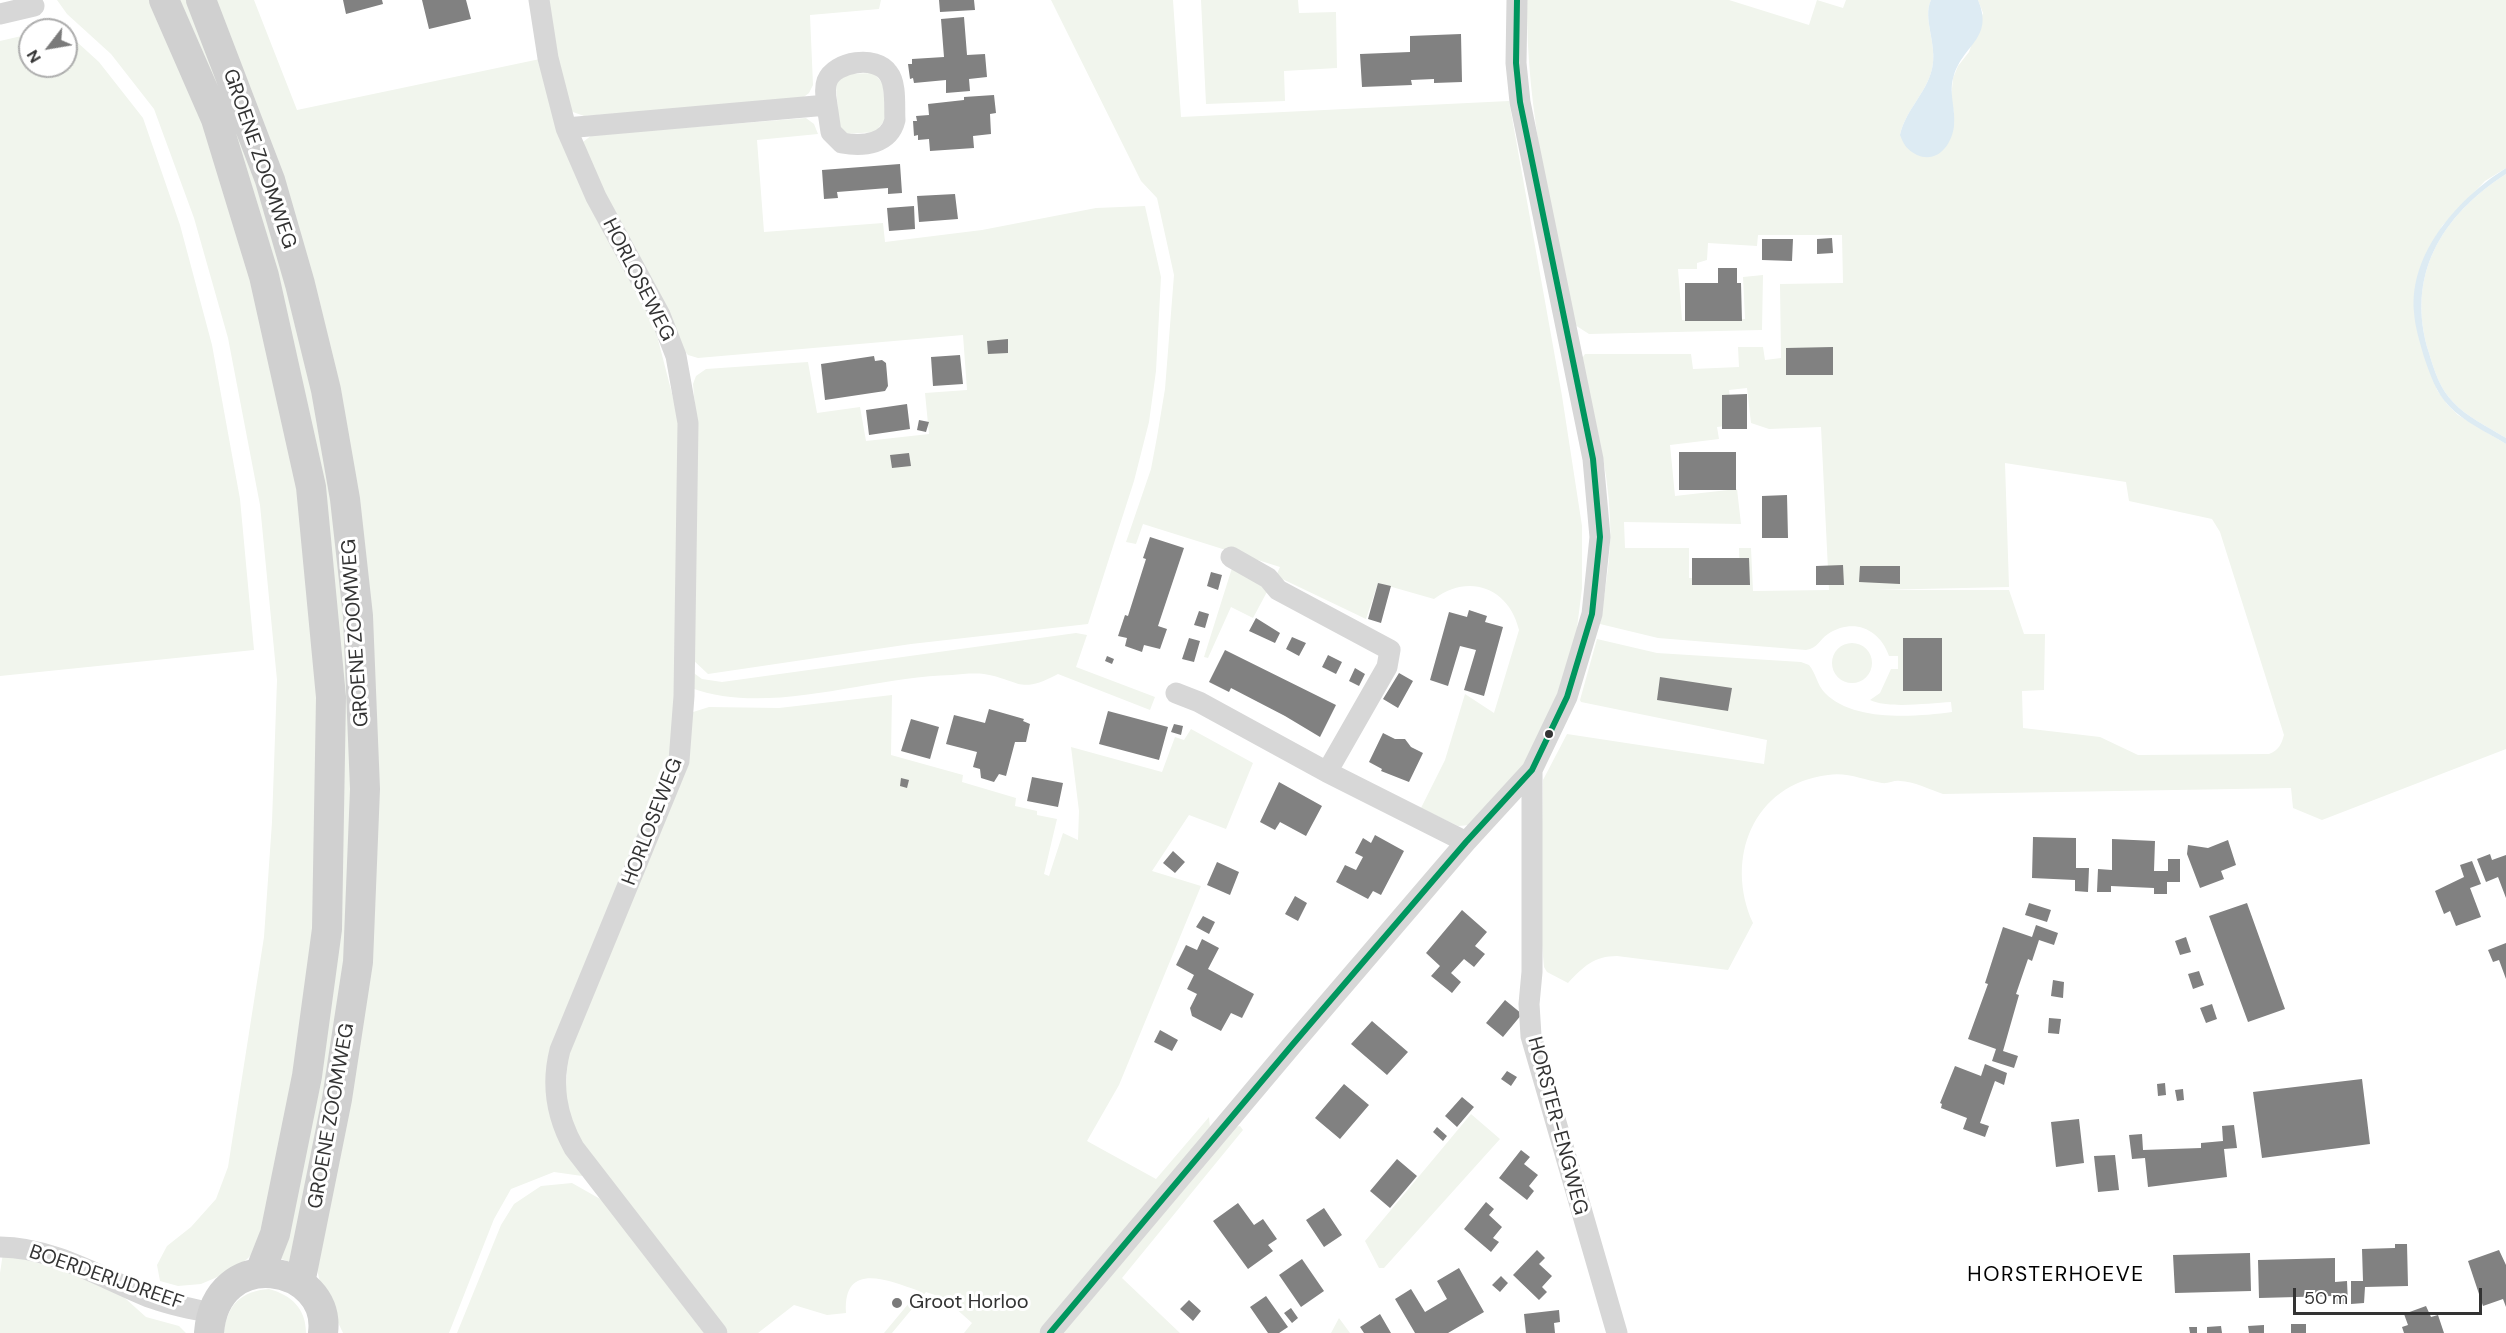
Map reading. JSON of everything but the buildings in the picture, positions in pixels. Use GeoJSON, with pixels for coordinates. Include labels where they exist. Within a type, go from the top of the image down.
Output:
{"type":"FeatureCollection","features":[{"type":"Feature","properties":{"kind":"main road","name":"GROENE ZOOMWEG"},"geometry":{"type":"LineString","coordinates":[[164,0],[216,119],[264,276],[311,487],[331,697],[327,929],[308,1076],[275,1234],[260,1272]]}},
{"type":"Feature","properties":{"kind":"main road","name":"GROENE ZOOMWEG"},"geometry":{"type":"LineString","coordinates":[[201,0],[270,180],[300,284],[326,390],[340,467],[358,616],[365,789],[358,962],[338,1099],[300,1283]]}},
{"type":"Feature","properties":{"kind":"main road"},"geometry":{"type":"LineString","coordinates":[[210,1323],[221,1293],[238,1279],[260,1272],[281,1274],[300,1283],[312,1295],[320,1310],[323,1333]]}},
{"type":"Feature","properties":{"kind":"street","name":"HORLOSEWEG"},"geometry":{"type":"LineString","coordinates":[[539,0],[548,58],[566,128],[596,197],[660,315],[676,357],[688,423],[684,696],[679,761],[560,1050],[556,1066],[556,1102],[566,1133],[574,1148],[603,1189],[717,1333]]}},
{"type":"Feature","properties":{"kind":"street","name":"HORSTER-ENGWEG"},"geometry":{"type":"LineString","coordinates":[[1050,1333],[1466,842],[1532,770],[1567,697],[1592,614],[1600,537],[1593,459],[1520,102],[1516,63],[1517,0]]}},
{"type":"Feature","properties":{"kind":"street"},"geometry":{"type":"LineString","coordinates":[[0,14],[34,6]]}},
{"type":"Feature","properties":{"kind":"street"},"geometry":{"type":"LineString","coordinates":[[566,128],[827,105]]}},
{"type":"Feature","properties":{"kind":"street"},"geometry":{"type":"LineString","coordinates":[[1231,557],[1268,578],[1278,590],[1390,650],[1387,667],[1327,772]]}},
{"type":"Feature","properties":{"kind":"street"},"geometry":{"type":"LineString","coordinates":[[1176,693],[1199,702],[1327,772],[1466,842]]}},
{"type":"Feature","properties":{"kind":"street","name":"HORSTER-ENGWEG"},"geometry":{"type":"LineString","coordinates":[[1532,770],[1532,972],[1529,1004],[1531,1036],[1617,1333]]}},
{"type":"Feature","properties":{"kind":"street","name":"BOERDERIJDREEF"},"geometry":{"type":"LineString","coordinates":[[0,1247],[15,1247],[74,1264],[210,1323]]}},
{"type":"Feature","properties":{"kind":"shaded area"},"geometry":{"type":"Polygon","coordinates":[[[57,0],[150,0],[205,121],[255,280],[301,488],[320,700],[316,929],[297,1081],[259,1248],[236,1269],[201,1284],[178,1286],[160,1281],[157,1265],[167,1246],[191,1227],[216,1199],[228,1167],[264,937],[272,822],[277,680],[260,505],[228,338],[194,218],[154,109],[111,54],[78,24],[78,18],[71,18],[57,0]]]}},
{"type":"Feature","properties":{"kind":"shaded area"},"geometry":{"type":"Polygon","coordinates":[[[173,0],[190,0],[272,218],[330,468],[355,690],[347,978],[293,1263],[276,1257],[329,980],[311,448],[173,0]]]}},
{"type":"Feature","properties":{"kind":"shaded area"},"geometry":{"type":"Polygon","coordinates":[[[211,0],[254,0],[297,110],[540,59],[653,320],[679,421],[673,746],[555,1044],[582,1176],[554,1172],[511,1189],[494,1219],[449,1333],[343,1333],[321,1287],[317,1269],[356,1035],[364,568],[211,0]]]}},
{"type":"Feature","properties":{"kind":"shaded area"},"geometry":{"type":"Polygon","coordinates":[[[546,0],[881,0],[879,9],[810,15],[813,85],[809,93],[801,99],[584,116],[573,112],[567,106],[546,0]]]}},
{"type":"Feature","properties":{"kind":"shaded area"},"geometry":{"type":"Polygon","coordinates":[[[1051,0],[1173,0],[1181,117],[1509,101],[1562,396],[1582,526],[1582,588],[1576,636],[1558,692],[1530,758],[1470,825],[1458,826],[1421,808],[1445,760],[1465,694],[1494,713],[1519,630],[1514,615],[1497,594],[1473,586],[1460,587],[1447,591],[1434,599],[1378,583],[1366,619],[1276,576],[1280,567],[1143,524],[1136,544],[1126,542],[1151,469],[1157,437],[1165,389],[1174,275],[1157,198],[1141,181],[1051,0]]]}},
{"type":"Feature","properties":{"kind":"shaded area"},"geometry":{"type":"Polygon","coordinates":[[[1201,0],[1298,0],[1299,13],[1336,12],[1337,68],[1284,71],[1285,101],[1206,104],[1201,0]]]}},
{"type":"Feature","properties":{"kind":"shaded area"},"geometry":{"type":"Polygon","coordinates":[[[1527,0],[1729,0],[1809,25],[1817,0],[1843,8],[1846,0],[1931,0],[1928,15],[1933,51],[1932,69],[1900,135],[1954,113],[1951,100],[1953,78],[1958,66],[1969,52],[1983,13],[1978,0],[2506,0],[2506,168],[2485,181],[2442,226],[2422,265],[2414,311],[2437,390],[2458,415],[2506,444],[2506,749],[2322,820],[2293,808],[2291,788],[1943,794],[1905,781],[1882,783],[1849,775],[1835,774],[1802,781],[1781,793],[1764,809],[1752,828],[1744,850],[1742,874],[1745,899],[1753,923],[1728,970],[1617,956],[1595,960],[1568,983],[1547,972],[1544,967],[1540,923],[1543,780],[1567,734],[1764,764],[1767,740],[1581,702],[1597,639],[1657,653],[1801,662],[1809,665],[1825,693],[1851,709],[1903,716],[1952,712],[1951,702],[1898,705],[1870,700],[1880,693],[1891,669],[1898,669],[1898,656],[1889,656],[1879,638],[1864,628],[1837,629],[1813,648],[1806,650],[1658,638],[1600,624],[1610,545],[1609,498],[1599,439],[1581,360],[1585,354],[1691,354],[1693,369],[1739,367],[1738,347],[1763,347],[1765,360],[1781,358],[1780,284],[1843,283],[1842,235],[1758,235],[1757,246],[1708,243],[1707,260],[1697,263],[1697,269],[1678,269],[1682,320],[1745,319],[1743,277],[1763,275],[1762,330],[1589,334],[1575,325],[1558,244],[1542,164],[1528,42],[1527,0]],[[1747,388],[1729,390],[1733,425],[1717,427],[1719,439],[1670,445],[1675,496],[1737,489],[1741,524],[1624,522],[1625,548],[1689,548],[1689,578],[1740,577],[1739,548],[1751,548],[1753,591],[1829,590],[1821,427],[1769,429],[1751,423],[1747,388]],[[2005,463],[2009,587],[1874,590],[2009,590],[2024,634],[2045,634],[2044,690],[2022,691],[2023,728],[2100,737],[2138,755],[2269,754],[2277,749],[2284,735],[2220,532],[2212,519],[2129,501],[2126,482],[2005,463]]]}},
{"type":"Feature","properties":{"kind":"shaded area"},"geometry":{"type":"Polygon","coordinates":[[[1931,0],[1978,0],[1982,23],[1976,40],[1959,64],[1952,81],[1953,133],[1943,151],[1931,157],[1925,157],[1908,149],[1900,135],[1932,69],[1933,51],[1928,15],[1931,0]]]}},
{"type":"Feature","properties":{"kind":"shaded area"},"geometry":{"type":"Polygon","coordinates":[[[18,37],[18,78],[78,78],[78,43],[99,62],[143,118],[180,225],[212,345],[240,499],[254,650],[0,676],[0,41],[18,37]]]}},
{"type":"Feature","properties":{"kind":"shaded area"},"geometry":{"type":"Polygon","coordinates":[[[874,73],[883,84],[886,119],[875,132],[846,134],[839,127],[836,84],[846,74],[874,73]]]}},
{"type":"Feature","properties":{"kind":"shaded area"},"geometry":{"type":"Polygon","coordinates":[[[806,118],[814,124],[818,134],[757,140],[764,232],[883,223],[885,242],[982,230],[1096,208],[1145,206],[1161,277],[1156,371],[1149,422],[1134,481],[1088,624],[911,644],[708,674],[692,659],[697,432],[693,384],[696,376],[706,369],[808,362],[817,413],[860,407],[866,441],[929,434],[925,393],[967,390],[963,335],[698,358],[688,355],[680,345],[613,214],[583,142],[592,135],[806,118]]]}},
{"type":"Feature","properties":{"kind":"shaded area"},"geometry":{"type":"Polygon","coordinates":[[[2506,168],[2506,174],[2463,209],[2447,229],[2434,250],[2426,274],[2422,298],[2423,325],[2429,353],[2444,391],[2453,402],[2478,422],[2506,438],[2506,444],[2462,417],[2440,395],[2424,357],[2414,312],[2415,290],[2420,268],[2440,229],[2471,195],[2506,168]]]}},
{"type":"Feature","properties":{"kind":"shaded area"},"geometry":{"type":"Polygon","coordinates":[[[2506,174],[2506,438],[2478,422],[2453,402],[2444,391],[2429,353],[2423,325],[2422,298],[2426,274],[2434,250],[2447,229],[2463,209],[2506,174]]]}},
{"type":"Feature","properties":{"kind":"shaded area"},"geometry":{"type":"Polygon","coordinates":[[[1232,568],[1268,590],[1253,618],[1231,607],[1208,658],[1204,657],[1232,568]]]}},
{"type":"Feature","properties":{"kind":"shaded area"},"geometry":{"type":"Polygon","coordinates":[[[1076,633],[1087,635],[1076,667],[1155,697],[1150,710],[1058,674],[1027,685],[984,674],[921,677],[787,697],[721,696],[691,688],[691,671],[702,679],[722,682],[1076,633]]]}},
{"type":"Feature","properties":{"kind":"shaded area"},"geometry":{"type":"Polygon","coordinates":[[[1852,643],[1866,649],[1872,663],[1866,677],[1852,683],[1838,677],[1832,663],[1838,649],[1852,643]]]}},
{"type":"Feature","properties":{"kind":"shaded area"},"geometry":{"type":"Polygon","coordinates":[[[892,695],[891,755],[963,775],[962,782],[1016,798],[1015,806],[1037,811],[1037,815],[1057,819],[1044,874],[1049,876],[1063,833],[1078,840],[1079,811],[1071,747],[1162,772],[1175,737],[1184,740],[1191,729],[1253,763],[1226,829],[1189,815],[1152,871],[1201,886],[1119,1085],[1087,1141],[1156,1179],[1209,1117],[1210,1127],[1039,1333],[964,1333],[972,1323],[944,1298],[926,1292],[892,1333],[884,1333],[919,1291],[894,1282],[869,1278],[859,1280],[852,1286],[847,1297],[846,1313],[827,1315],[794,1305],[758,1333],[728,1333],[683,1279],[577,1137],[565,1107],[568,1051],[690,713],[709,707],[779,708],[892,695]]]}},
{"type":"Feature","properties":{"kind":"shaded area"},"geometry":{"type":"Polygon","coordinates":[[[1471,1114],[1500,1139],[1384,1268],[1379,1268],[1365,1241],[1471,1114]]]}},
{"type":"Feature","properties":{"kind":"shaded area"},"geometry":{"type":"Polygon","coordinates":[[[1240,1126],[1243,1130],[1122,1278],[1180,1333],[1061,1333],[1235,1127],[1240,1126]]]}},
{"type":"Feature","properties":{"kind":"shaded area"},"geometry":{"type":"Polygon","coordinates":[[[572,1183],[602,1200],[704,1333],[457,1333],[501,1225],[514,1204],[541,1186],[572,1183]]]}},
{"type":"Feature","properties":{"kind":"shaded area"},"geometry":{"type":"Polygon","coordinates":[[[3,1253],[100,1281],[117,1291],[146,1317],[179,1326],[186,1333],[0,1333],[0,1273],[3,1253]]]}},
{"type":"Feature","properties":{"kind":"shaded area"},"geometry":{"type":"Polygon","coordinates":[[[269,1289],[284,1295],[296,1304],[303,1316],[306,1333],[224,1333],[228,1315],[237,1301],[259,1290],[269,1289]]]}},
{"type":"Feature","properties":{"kind":"shaded area"},"geometry":{"type":"Polygon","coordinates":[[[1339,1318],[1350,1333],[1331,1333],[1339,1318]]]}},
{"type":"Feature","properties":{"kind":"transit line"},"geometry":{"type":"LineString","coordinates":[[1050,1333],[1293,1044],[1466,842],[1532,770],[1567,697],[1592,614],[1600,537],[1593,459],[1520,102],[1516,63],[1517,0]]}},
{"type":"Feature","properties":{"kind":"place","name":"Groot Horloo"},"geometry":{"type":"Point","coordinates":[897,1303]}},
{"type":"Feature","properties":{"kind":"district","name":"HORSTERHOEVE"},"geometry":{"type":"Point","coordinates":[2056,1275]}}]}
